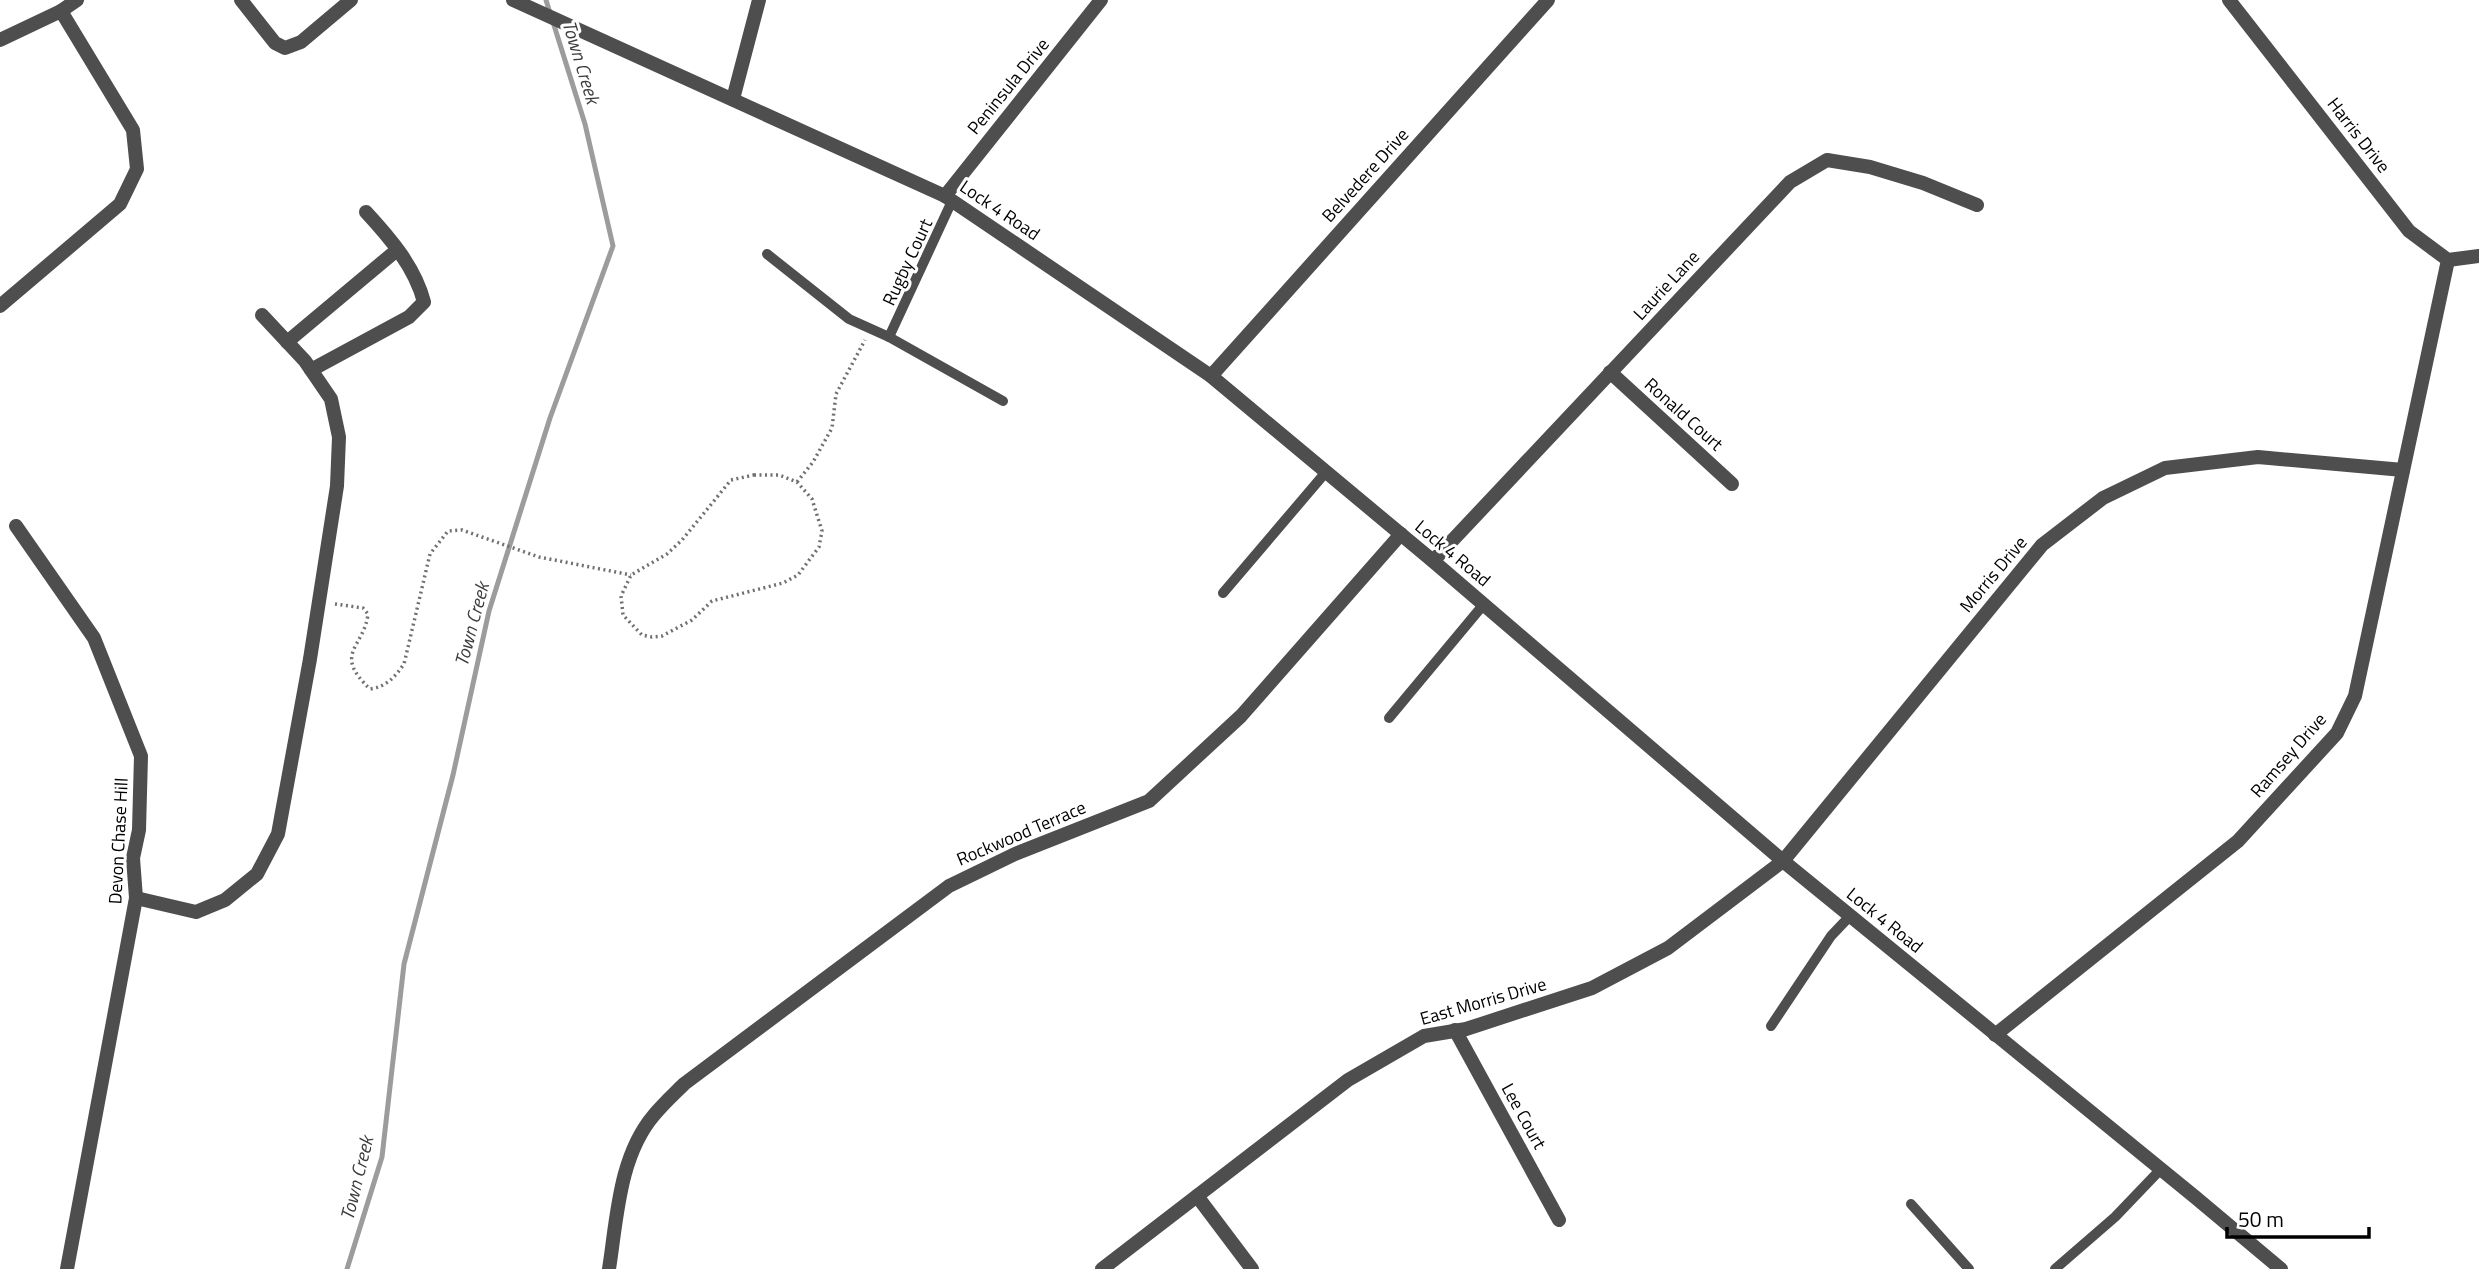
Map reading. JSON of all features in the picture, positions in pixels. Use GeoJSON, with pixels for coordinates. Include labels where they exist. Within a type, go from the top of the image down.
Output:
{"type":"FeatureCollection","features":[{"type":"Feature","properties":{"kind":"street"},"geometry":{"type":"LineString","coordinates":[[0,40],[61,11],[77,0]]}},
{"type":"Feature","properties":{"kind":"street"},"geometry":{"type":"LineString","coordinates":[[242,0],[275,43],[285,48],[301,42],[351,0]]}},
{"type":"Feature","properties":{"kind":"street","name":"Lock 4 Road"},"geometry":{"type":"LineString","coordinates":[[513,0],[949,198],[1211,376],[1484,604],[1783,861],[2281,1269]]}},
{"type":"Feature","properties":{"kind":"street"},"geometry":{"type":"LineString","coordinates":[[733,99],[759,0]]}},
{"type":"Feature","properties":{"kind":"street","name":"Peninsula Drive"},"geometry":{"type":"LineString","coordinates":[[949,198],[1101,0]]}},
{"type":"Feature","properties":{"kind":"street","name":"Belvedere Drive"},"geometry":{"type":"LineString","coordinates":[[1211,376],[1548,0]]}},
{"type":"Feature","properties":{"kind":"street","name":"Harris Drive"},"geometry":{"type":"LineString","coordinates":[[2230,0],[2409,231],[2448,260]]}},
{"type":"Feature","properties":{"kind":"street"},"geometry":{"type":"LineString","coordinates":[[0,306],[120,204],[138,169],[132,130],[61,11]]}},
{"type":"Feature","properties":{"kind":"street","name":"Laurie Lane"},"geometry":{"type":"LineString","coordinates":[[1433,561],[1790,182],[1827,160],[1870,167],[1923,183],[1977,205]]}},
{"type":"Feature","properties":{"kind":"street"},"geometry":{"type":"LineString","coordinates":[[312,370],[409,317],[425,302],[419,282],[366,212]]}},
{"type":"Feature","properties":{"kind":"street"},"geometry":{"type":"LineString","coordinates":[[287,342],[397,250]]}},
{"type":"Feature","properties":{"kind":"street"},"geometry":{"type":"LineString","coordinates":[[2448,260],[2479,256]]}},
{"type":"Feature","properties":{"kind":"street","name":"Ramsey Drive"},"geometry":{"type":"LineString","coordinates":[[1995,1035],[2238,841],[2337,733],[2355,696],[2448,260]]}},
{"type":"Feature","properties":{"kind":"street"},"geometry":{"type":"LineString","coordinates":[[136,898],[195,912],[225,900],[257,874],[278,834],[337,486],[339,437],[331,399],[312,370],[262,315]]}},
{"type":"Feature","properties":{"kind":"street","name":"Ronald Court"},"geometry":{"type":"LineString","coordinates":[[1610,372],[1732,484]]}},
{"type":"Feature","properties":{"kind":"street","name":"Morris Drive"},"geometry":{"type":"LineString","coordinates":[[1783,861],[2042,545],[2103,498],[2165,468],[2258,457],[2403,470]]}},
{"type":"Feature","properties":{"kind":"street","name":"Devon Chase Hill"},"geometry":{"type":"LineString","coordinates":[[16,526],[94,638],[141,756],[139,830],[133,858],[136,898],[67,1269]]}},
{"type":"Feature","properties":{"kind":"street","name":"Rockwood Terrace"},"geometry":{"type":"LineString","coordinates":[[610,1269],[621,1187],[636,1146],[652,1117],[684,1084],[949,887],[1014,854],[1149,801],[1241,716],[1401,534]]}},
{"type":"Feature","properties":{"kind":"street","name":"East Morris Drive"},"geometry":{"type":"LineString","coordinates":[[1102,1269],[1348,1080],[1424,1036],[1455,1030],[1592,988],[1668,948],[1783,861]]}},
{"type":"Feature","properties":{"kind":"street","name":"Lee Court"},"geometry":{"type":"LineString","coordinates":[[1455,1030],[1559,1220]]}},
{"type":"Feature","properties":{"kind":"street"},"geometry":{"type":"LineString","coordinates":[[1197,1196],[1252,1269]]}},
{"type":"Feature","properties":{"kind":"lane","name":"Rugby Court"},"geometry":{"type":"LineString","coordinates":[[890,337],[949,198]]}},
{"type":"Feature","properties":{"kind":"lane"},"geometry":{"type":"LineString","coordinates":[[767,254],[849,319],[890,337],[1003,401]]}},
{"type":"Feature","properties":{"kind":"lane"},"geometry":{"type":"LineString","coordinates":[[1223,593],[1326,472]]}},
{"type":"Feature","properties":{"kind":"lane"},"geometry":{"type":"LineString","coordinates":[[1389,718],[1484,604]]}},
{"type":"Feature","properties":{"kind":"lane"},"geometry":{"type":"LineString","coordinates":[[1771,1026],[1831,936],[1850,916]]}},
{"type":"Feature","properties":{"kind":"lane"},"geometry":{"type":"LineString","coordinates":[[2055,1269],[2115,1217],[2160,1170]]}},
{"type":"Feature","properties":{"kind":"lane"},"geometry":{"type":"LineString","coordinates":[[1911,1204],[1969,1269]]}},
{"type":"Feature","properties":{"kind":"path"},"geometry":{"type":"LineString","coordinates":[[797,482],[813,462],[832,428],[836,394],[871,328]]}},
{"type":"Feature","properties":{"kind":"path"},"geometry":{"type":"LineString","coordinates":[[754,475],[779,475],[797,482],[812,499],[822,531],[819,547],[798,575],[783,583],[712,601],[692,620],[662,636],[642,635],[624,615],[621,596],[631,575],[667,554],[682,540],[732,480],[754,475]]}},
{"type":"Feature","properties":{"kind":"path"},"geometry":{"type":"LineString","coordinates":[[319,601],[363,608],[368,614],[367,624],[353,647],[352,663],[359,679],[370,689],[379,688],[396,677],[404,664],[430,554],[448,531],[462,530],[540,557],[631,575]]}},
{"type":"Feature","properties":{"kind":"waterway","name":"Town Creek"},"geometry":{"type":"LineString","coordinates":[[546,0],[550,13]]}},
{"type":"Feature","properties":{"kind":"waterway","name":"Town Creek"},"geometry":{"type":"LineString","coordinates":[[347,1269],[382,1157],[404,964],[453,775],[489,611],[550,418],[613,246],[585,124],[553,22]]}}]}
